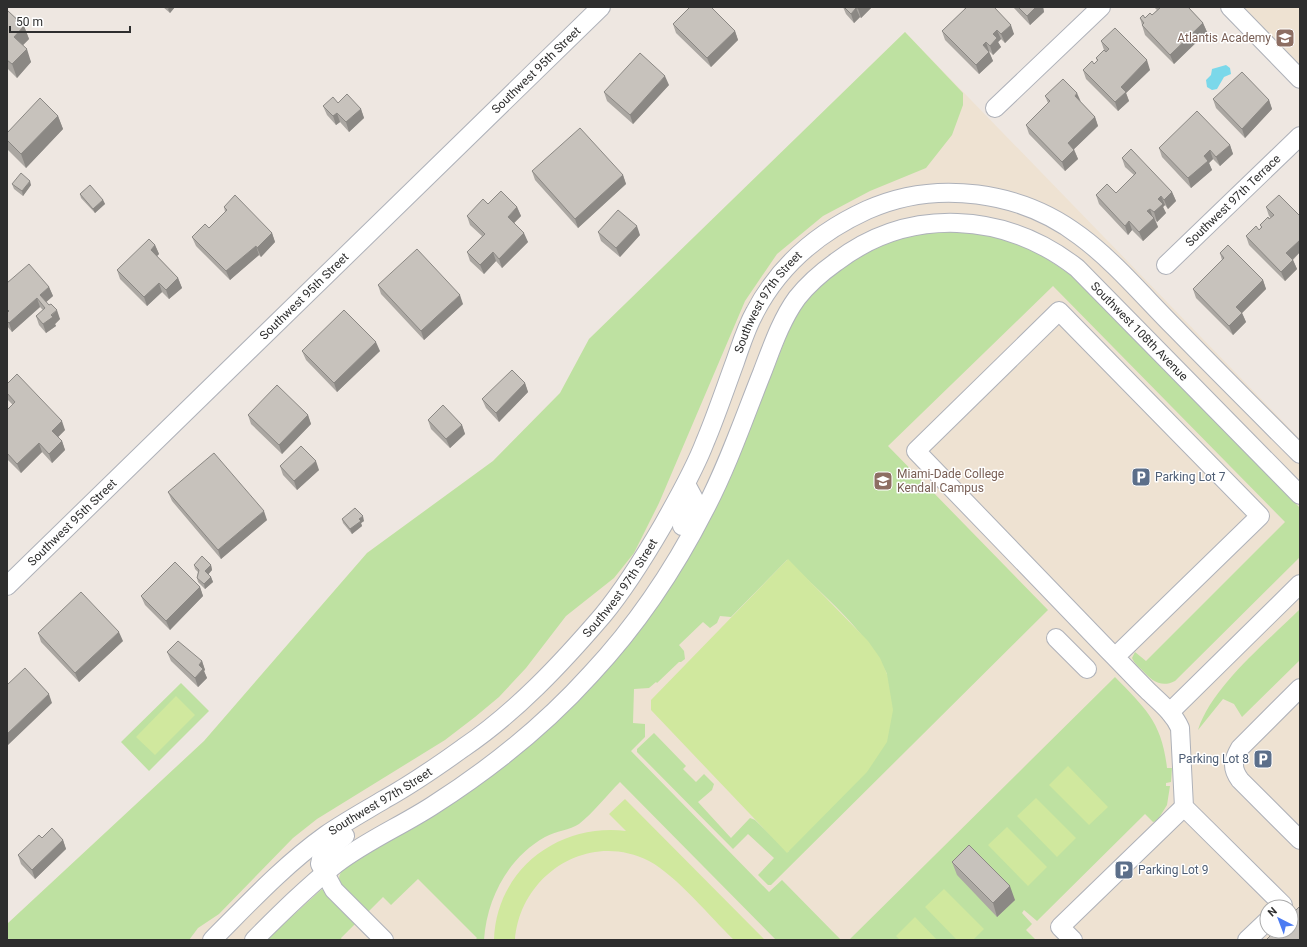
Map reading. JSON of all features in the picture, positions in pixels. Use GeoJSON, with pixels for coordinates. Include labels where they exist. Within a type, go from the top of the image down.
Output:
{"type":"FeatureCollection","features":[{"type":"Feature","properties":{"kind":"street","name":"Southwest 95th Street"},"geometry":{"type":"LineString","coordinates":[[7,586],[601,7]]}},
{"type":"Feature","properties":{"kind":"street"},"geometry":{"type":"LineString","coordinates":[[995,108],[1101,7]]}},
{"type":"Feature","properties":{"kind":"street"},"geometry":{"type":"LineString","coordinates":[[1230,7],[1300,79]]}},
{"type":"Feature","properties":{"kind":"street","name":"Southwest 97th Terrace"},"geometry":{"type":"LineString","coordinates":[[1166,265],[1300,136]]}},
{"type":"Feature","properties":{"kind":"street","name":"Southwest 97th Street"},"geometry":{"type":"LineString","coordinates":[[212,940],[280,874],[313,845],[344,822],[388,798],[481,735],[530,694],[550,674],[616,597],[648,550],[686,484],[704,444],[754,313],[774,282],[792,260],[826,232],[862,212],[902,199],[944,192],[988,196],[1030,207],[1057,220],[1077,233],[1112,264],[1300,454]]}},
{"type":"Feature","properties":{"kind":"street","name":"Southwest 97th Street"},"geometry":{"type":"LineString","coordinates":[[254,940],[324,874],[353,853],[456,790],[495,762],[530,734],[590,676],[627,631],[676,559],[714,489],[729,456],[780,327],[797,298],[829,267],[866,242],[904,228],[946,223]]}},
{"type":"Feature","properties":{"kind":"street","name":"Southwest 108th Avenue"},"geometry":{"type":"LineString","coordinates":[[946,223],[984,226],[1002,230],[1047,248],[1077,268],[1300,495]]}},
{"type":"Feature","properties":{"kind":"street"},"geometry":{"type":"LineString","coordinates":[[1115,657],[1260,516],[1059,311],[916,451],[1115,657],[1176,719],[1180,728],[1184,807],[1277,899]]}},
{"type":"Feature","properties":{"kind":"street"},"geometry":{"type":"LineString","coordinates":[[676,559],[675,538],[692,508],[694,499],[686,484]]}},
{"type":"Feature","properties":{"kind":"street"},"geometry":{"type":"LineString","coordinates":[[1170,712],[1300,584]]}},
{"type":"Feature","properties":{"kind":"street"},"geometry":{"type":"LineString","coordinates":[[1056,638],[1087,669]]}},
{"type":"Feature","properties":{"kind":"street"},"geometry":{"type":"LineString","coordinates":[[1300,688],[1240,748],[1235,756],[1233,766],[1235,774],[1240,780],[1300,840]]}},
{"type":"Feature","properties":{"kind":"street"},"geometry":{"type":"LineString","coordinates":[[384,940],[334,890],[324,874],[320,864],[322,854],[337,841],[369,821],[388,798]]}},
{"type":"Feature","properties":{"kind":"street"},"geometry":{"type":"LineString","coordinates":[[1073,940],[1060,927],[1184,807]]}},
{"type":"Feature","properties":{"kind":"street"},"geometry":{"type":"LineString","coordinates":[[1247,940],[1259,928]]}},
{"type":"Feature","properties":{"kind":"shaded area","name":"Atlantis Academy"},"geometry":{"type":"Polygon","coordinates":[[[1239,7],[1300,7],[1300,70],[1239,7]]]}},
{"type":"Feature","properties":{"kind":"shaded area","name":"Miami-Dade College Kendall Campus"},"geometry":{"type":"Polygon","coordinates":[[[905,32],[1300,439],[1300,940],[7,940],[7,924],[204,741],[367,553],[493,461],[560,393],[589,339],[905,32]]]}},
{"type":"Feature","properties":{"kind":"green space"},"geometry":{"type":"Polygon","coordinates":[[[905,32],[963,93],[963,105],[952,135],[926,168],[870,191],[823,216],[777,254],[745,301],[659,503],[634,553],[614,578],[566,616],[526,668],[499,697],[445,740],[317,819],[293,838],[219,914],[198,928],[189,940],[7,940],[7,924],[204,741],[367,553],[493,461],[560,393],[589,339],[905,32]]]}},
{"type":"Feature","properties":{"kind":"green space"},"geometry":{"type":"Polygon","coordinates":[[[958,230],[996,236],[1038,253],[1071,275],[1300,508],[1300,557],[1175,681],[1165,684],[1157,682],[1149,677],[1136,664],[1132,658],[1135,652],[1146,661],[1285,522],[1053,286],[888,446],[1048,610],[771,885],[768,885],[758,875],[774,858],[748,834],[733,849],[637,752],[637,749],[654,733],[686,766],[683,769],[696,782],[704,774],[714,784],[712,790],[698,802],[731,838],[750,818],[755,820],[788,852],[887,674],[867,642],[842,613],[787,560],[731,617],[720,616],[717,623],[710,628],[703,622],[679,645],[684,651],[685,659],[679,662],[657,683],[656,682],[649,688],[634,689],[633,723],[645,724],[645,737],[631,751],[769,892],[782,880],[841,940],[776,940],[620,782],[579,824],[545,837],[520,856],[510,868],[495,894],[486,924],[484,940],[475,940],[477,938],[418,879],[391,905],[383,897],[368,912],[341,884],[339,877],[344,869],[352,862],[505,764],[696,543],[713,513],[733,472],[791,325],[814,290],[845,265],[880,245],[918,233],[958,230]]]}},
{"type":"Feature","properties":{"kind":"green space"},"geometry":{"type":"Polygon","coordinates":[[[788,559],[868,641],[880,658],[887,674],[893,710],[887,742],[867,772],[787,853],[651,710],[651,700],[788,559]]]}},
{"type":"Feature","properties":{"kind":"green space"},"geometry":{"type":"Polygon","coordinates":[[[1300,609],[1300,660],[1242,717],[1234,704],[1223,699],[1198,730],[1215,697],[1228,681],[1257,650],[1300,609]]]}},
{"type":"Feature","properties":{"kind":"green space"},"geometry":{"type":"Polygon","coordinates":[[[1115,677],[1143,707],[1150,717],[1161,739],[1165,752],[1167,768],[1172,768],[1171,782],[1166,783],[1166,786],[1170,786],[1167,805],[1157,821],[1153,822],[1145,814],[1037,921],[1024,910],[1022,913],[1032,924],[1026,930],[1036,940],[849,940],[1115,677]]]}},
{"type":"Feature","properties":{"kind":"green space"},"geometry":{"type":"Polygon","coordinates":[[[181,683],[209,711],[149,771],[121,742],[181,683]]]}},
{"type":"Feature","properties":{"kind":"green space"},"geometry":{"type":"Polygon","coordinates":[[[176,696],[195,715],[155,755],[136,737],[176,696]]]}},
{"type":"Feature","properties":{"kind":"green space"},"geometry":{"type":"Polygon","coordinates":[[[1068,766],[1108,807],[1089,825],[1049,785],[1068,766]]]}},
{"type":"Feature","properties":{"kind":"green space"},"geometry":{"type":"Polygon","coordinates":[[[1036,798],[1076,838],[1057,857],[1017,816],[1036,798]]]}},
{"type":"Feature","properties":{"kind":"green space"},"geometry":{"type":"Polygon","coordinates":[[[625,799],[765,940],[734,940],[671,876],[660,868],[649,861],[626,853],[603,851],[581,855],[561,864],[544,878],[529,896],[520,917],[515,940],[494,940],[497,915],[506,892],[519,873],[535,856],[555,844],[577,835],[601,831],[626,831],[609,814],[625,799]]]}},
{"type":"Feature","properties":{"kind":"green space"},"geometry":{"type":"Polygon","coordinates":[[[1007,827],[1047,867],[1028,886],[988,845],[1007,827]]]}},
{"type":"Feature","properties":{"kind":"green space"},"geometry":{"type":"Polygon","coordinates":[[[322,889],[356,923],[341,938],[342,940],[266,940],[322,889]]]}},
{"type":"Feature","properties":{"kind":"green space"},"geometry":{"type":"Polygon","coordinates":[[[944,889],[984,929],[973,940],[957,940],[925,907],[944,889]]]}},
{"type":"Feature","properties":{"kind":"green space"},"geometry":{"type":"Polygon","coordinates":[[[915,917],[937,940],[900,940],[896,936],[915,917]]]}},
{"type":"Feature","properties":{"kind":"water"},"geometry":{"type":"Polygon","coordinates":[[[1226,65],[1230,68],[1231,74],[1224,77],[1217,89],[1212,90],[1207,87],[1206,80],[1211,75],[1212,69],[1226,65]]]}},
{"type":"Feature","properties":{"kind":"building"},"geometry":{"type":"Polygon","coordinates":[[[690,7],[711,7],[735,31],[707,58],[673,24],[690,7]]]}},
{"type":"Feature","properties":{"kind":"building"},"geometry":{"type":"Polygon","coordinates":[[[844,7],[860,7],[858,9],[856,8],[851,14],[844,7]]]}},
{"type":"Feature","properties":{"kind":"building"},"geometry":{"type":"Polygon","coordinates":[[[967,7],[994,7],[1011,25],[1001,34],[997,30],[993,34],[997,38],[990,46],[986,42],[983,45],[989,52],[976,65],[942,31],[967,7]]]}},
{"type":"Feature","properties":{"kind":"building"},"geometry":{"type":"Polygon","coordinates":[[[1018,7],[1036,7],[1027,16],[1018,7]]]}},
{"type":"Feature","properties":{"kind":"building"},"geometry":{"type":"Polygon","coordinates":[[[1160,7],[1188,7],[1203,23],[1170,55],[1142,25],[1144,23],[1140,18],[1143,15],[1145,18],[1150,13],[1152,15],[1160,7]]]}},
{"type":"Feature","properties":{"kind":"building"},"geometry":{"type":"Polygon","coordinates":[[[7,10],[24,26],[14,37],[27,49],[12,64],[7,60],[7,10]]]}},
{"type":"Feature","properties":{"kind":"building"},"geometry":{"type":"Polygon","coordinates":[[[1115,28],[1147,60],[1121,87],[1126,92],[1115,102],[1083,70],[1092,61],[1094,64],[1098,60],[1096,58],[1104,50],[1106,52],[1109,49],[1101,41],[1115,28]]]}},
{"type":"Feature","properties":{"kind":"building"},"geometry":{"type":"Polygon","coordinates":[[[640,53],[665,76],[630,115],[604,92],[640,53]]]}},
{"type":"Feature","properties":{"kind":"building"},"geometry":{"type":"Polygon","coordinates":[[[1242,72],[1269,100],[1242,129],[1213,99],[1242,72]]]}},
{"type":"Feature","properties":{"kind":"building"},"geometry":{"type":"Polygon","coordinates":[[[1063,79],[1077,93],[1075,96],[1095,117],[1068,143],[1074,150],[1062,162],[1026,125],[1050,101],[1045,96],[1063,79]]]}},
{"type":"Feature","properties":{"kind":"building"},"geometry":{"type":"Polygon","coordinates":[[[347,94],[361,109],[346,122],[337,113],[333,116],[323,106],[333,97],[338,103],[347,94]]]}},
{"type":"Feature","properties":{"kind":"building"},"geometry":{"type":"Polygon","coordinates":[[[40,98],[58,116],[21,154],[7,140],[7,133],[40,98]]]}},
{"type":"Feature","properties":{"kind":"building"},"geometry":{"type":"Polygon","coordinates":[[[1197,111],[1230,145],[1216,157],[1210,150],[1204,156],[1208,161],[1188,178],[1159,148],[1197,111]]]}},
{"type":"Feature","properties":{"kind":"building"},"geometry":{"type":"Polygon","coordinates":[[[580,128],[623,175],[575,219],[532,171],[580,128]]]}},
{"type":"Feature","properties":{"kind":"building"},"geometry":{"type":"Polygon","coordinates":[[[1131,149],[1172,192],[1164,200],[1161,196],[1158,199],[1163,204],[1154,212],[1150,209],[1147,211],[1154,218],[1139,232],[1129,221],[1125,226],[1096,195],[1107,184],[1116,193],[1136,173],[1122,158],[1131,149]]]}},
{"type":"Feature","properties":{"kind":"building"},"geometry":{"type":"Polygon","coordinates":[[[21,173],[30,181],[22,191],[12,184],[21,173]]]}},
{"type":"Feature","properties":{"kind":"building"},"geometry":{"type":"Polygon","coordinates":[[[90,185],[103,200],[93,209],[80,194],[90,185]]]}},
{"type":"Feature","properties":{"kind":"building"},"geometry":{"type":"Polygon","coordinates":[[[501,191],[517,207],[508,217],[524,233],[499,259],[493,252],[480,265],[467,252],[485,234],[467,216],[483,199],[488,204],[501,191]]]}},
{"type":"Feature","properties":{"kind":"building"},"geometry":{"type":"Polygon","coordinates":[[[235,195],[272,233],[257,248],[256,246],[226,271],[192,237],[205,224],[209,228],[227,210],[224,207],[235,195]]]}},
{"type":"Feature","properties":{"kind":"building"},"geometry":{"type":"Polygon","coordinates":[[[1279,195],[1300,216],[1300,240],[1286,253],[1293,260],[1281,272],[1246,236],[1256,226],[1259,230],[1262,227],[1260,225],[1268,217],[1269,219],[1274,215],[1266,207],[1279,195]]]}},
{"type":"Feature","properties":{"kind":"building"},"geometry":{"type":"Polygon","coordinates":[[[618,210],[637,226],[616,248],[598,232],[618,210]]]}},
{"type":"Feature","properties":{"kind":"building"},"geometry":{"type":"Polygon","coordinates":[[[149,239],[155,245],[151,250],[178,278],[166,290],[159,283],[144,297],[117,270],[149,239]]]}},
{"type":"Feature","properties":{"kind":"building"},"geometry":{"type":"Polygon","coordinates":[[[1228,245],[1263,280],[1236,307],[1242,313],[1229,326],[1193,289],[1224,258],[1220,253],[1228,245]]]}},
{"type":"Feature","properties":{"kind":"building"},"geometry":{"type":"Polygon","coordinates":[[[417,249],[460,295],[421,331],[378,285],[417,249]]]}},
{"type":"Feature","properties":{"kind":"building"},"geometry":{"type":"Polygon","coordinates":[[[29,264],[49,287],[40,295],[49,305],[51,304],[57,310],[51,315],[53,317],[43,324],[36,316],[45,308],[37,298],[9,323],[7,321],[7,313],[9,311],[7,309],[7,283],[29,264]]]}},
{"type":"Feature","properties":{"kind":"building"},"geometry":{"type":"Polygon","coordinates":[[[344,310],[376,342],[334,383],[302,351],[344,310]]]}},
{"type":"Feature","properties":{"kind":"building"},"geometry":{"type":"Polygon","coordinates":[[[512,370],[525,383],[496,413],[482,399],[512,370]]]}},
{"type":"Feature","properties":{"kind":"building"},"geometry":{"type":"Polygon","coordinates":[[[17,374],[62,421],[52,431],[62,441],[49,454],[39,443],[17,464],[7,453],[7,410],[15,402],[7,393],[7,384],[17,374]]]}},
{"type":"Feature","properties":{"kind":"building"},"geometry":{"type":"Polygon","coordinates":[[[277,385],[308,415],[279,445],[248,415],[277,385]]]}},
{"type":"Feature","properties":{"kind":"building"},"geometry":{"type":"Polygon","coordinates":[[[443,405],[462,425],[446,439],[428,420],[443,405]]]}},
{"type":"Feature","properties":{"kind":"building"},"geometry":{"type":"Polygon","coordinates":[[[301,446],[316,461],[294,481],[280,466],[301,446]]]}},
{"type":"Feature","properties":{"kind":"building"},"geometry":{"type":"Polygon","coordinates":[[[214,453],[264,511],[218,550],[168,492],[214,453]]]}},
{"type":"Feature","properties":{"kind":"building"},"geometry":{"type":"Polygon","coordinates":[[[355,508],[363,516],[359,519],[361,521],[350,529],[342,519],[355,508]]]}},
{"type":"Feature","properties":{"kind":"building"},"geometry":{"type":"Polygon","coordinates":[[[202,556],[211,565],[205,571],[211,577],[204,584],[197,578],[199,570],[194,565],[202,556]]]}},
{"type":"Feature","properties":{"kind":"building"},"geometry":{"type":"Polygon","coordinates":[[[175,562],[200,587],[166,621],[141,596],[175,562]]]}},
{"type":"Feature","properties":{"kind":"building"},"geometry":{"type":"Polygon","coordinates":[[[81,592],[119,632],[75,673],[38,633],[81,592]]]}},
{"type":"Feature","properties":{"kind":"building"},"geometry":{"type":"Polygon","coordinates":[[[178,641],[202,661],[199,665],[203,669],[195,678],[167,652],[178,641]]]}},
{"type":"Feature","properties":{"kind":"building"},"geometry":{"type":"Polygon","coordinates":[[[25,668],[49,694],[7,734],[7,685],[25,668]]]}},
{"type":"Feature","properties":{"kind":"building"},"geometry":{"type":"Polygon","coordinates":[[[52,828],[63,840],[32,870],[18,855],[39,835],[42,838],[52,828]]]}},
{"type":"Feature","properties":{"kind":"building"},"geometry":{"type":"Polygon","coordinates":[[[969,845],[1010,886],[993,903],[952,862],[969,845]]]}},
{"type":"Feature","properties":{"kind":"building"},"geometry":{"type":"Polygon","coordinates":[[[1300,906],[1300,940],[1266,940],[1299,939],[1300,906]]]}},
{"type":"Feature","properties":{"kind":"place","name":"Atlantis Academy"},"geometry":{"type":"Point","coordinates":[1285,38]}},
{"type":"Feature","properties":{"kind":"place","name":"Parking Lot 7"},"geometry":{"type":"Point","coordinates":[1141,477]}},
{"type":"Feature","properties":{"kind":"place","name":"Miami-Dade College Kendall Campus"},"geometry":{"type":"Point","coordinates":[883,481]}},
{"type":"Feature","properties":{"kind":"place","name":"Parking Lot 8"},"geometry":{"type":"Point","coordinates":[1263,759]}},
{"type":"Feature","properties":{"kind":"place","name":"Parking Lot 9"},"geometry":{"type":"Point","coordinates":[1124,870]}}]}
